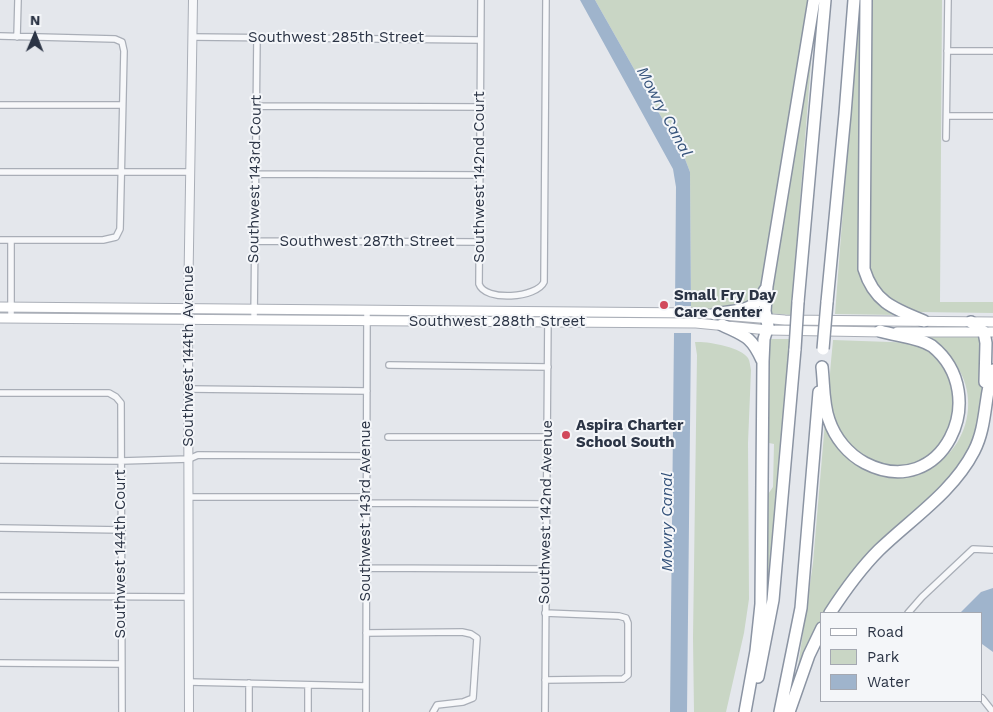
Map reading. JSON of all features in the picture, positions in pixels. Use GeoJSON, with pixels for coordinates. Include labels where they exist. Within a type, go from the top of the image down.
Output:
{"type":"FeatureCollection","features":[{"type":"Feature","properties":{"kind":"highway"},"geometry":{"type":"LineString","coordinates":[[745,712],[756,651],[761,604],[763,361],[764,338],[767,325],[765,311],[767,286],[814,0]]}},
{"type":"Feature","properties":{"kind":"highway"},"geometry":{"type":"LineString","coordinates":[[750,712],[773,600],[825,0]]}},
{"type":"Feature","properties":{"kind":"highway"},"geometry":{"type":"LineString","coordinates":[[780,712],[790,671],[801,608],[854,0]]}},
{"type":"Feature","properties":{"kind":"highway"},"geometry":{"type":"LineString","coordinates":[[866,0],[864,269],[872,286],[885,302],[892,308],[924,321]]}},
{"type":"Feature","properties":{"kind":"highway"},"geometry":{"type":"LineString","coordinates":[[715,314],[751,307],[760,298],[767,286]]}},
{"type":"Feature","properties":{"kind":"highway"},"geometry":{"type":"LineString","coordinates":[[971,322],[988,332],[985,378],[987,394]]}},
{"type":"Feature","properties":{"kind":"highway"},"geometry":{"type":"LineString","coordinates":[[722,325],[749,338],[763,361]]}},
{"type":"Feature","properties":{"kind":"highway"},"geometry":{"type":"LineString","coordinates":[[822,367],[829,420],[838,438],[853,455],[871,466],[895,472],[928,465],[945,452],[960,431],[965,413],[961,382],[957,372],[946,356],[930,344],[916,339],[880,332]]}},
{"type":"Feature","properties":{"kind":"highway"},"geometry":{"type":"LineString","coordinates":[[831,612],[848,585],[879,550],[947,488],[971,457],[980,437],[993,370]]}},
{"type":"Feature","properties":{"kind":"highway"},"geometry":{"type":"LineString","coordinates":[[789,712],[809,655],[820,632]]}},
{"type":"Feature","properties":{"kind":"main road","name":"Southwest 288th Street"},"geometry":{"type":"LineString","coordinates":[[0,307],[715,314],[767,325],[880,332],[988,332]]}},
{"type":"Feature","properties":{"kind":"main road","name":"Southwest 288th Street"},"geometry":{"type":"LineString","coordinates":[[0,318],[696,323],[722,325],[924,321],[993,322]]}},
{"type":"Feature","properties":{"kind":"street"},"geometry":{"type":"LineString","coordinates":[[17,36],[18,0]]}},
{"type":"Feature","properties":{"kind":"street","name":"Southwest 144th Avenue"},"geometry":{"type":"LineString","coordinates":[[189,712],[188,309],[192,172],[193,0]]}},
{"type":"Feature","properties":{"kind":"street","name":"Southwest 142nd Court"},"geometry":{"type":"LineString","coordinates":[[481,0],[479,284],[480,288],[485,292],[494,295],[521,294],[535,290],[543,285],[546,0]]}},
{"type":"Feature","properties":{"kind":"street"},"geometry":{"type":"LineString","coordinates":[[946,138],[948,0]]}},
{"type":"Feature","properties":{"kind":"street"},"geometry":{"type":"LineString","coordinates":[[0,36],[115,38],[122,42],[124,51],[120,229],[116,236],[103,240],[0,240]]}},
{"type":"Feature","properties":{"kind":"street","name":"Southwest 285th Street"},"geometry":{"type":"LineString","coordinates":[[193,37],[480,40]]}},
{"type":"Feature","properties":{"kind":"street","name":"Southwest 143rd Court"},"geometry":{"type":"LineString","coordinates":[[254,320],[257,37]]}},
{"type":"Feature","properties":{"kind":"street"},"geometry":{"type":"LineString","coordinates":[[948,50],[993,51]]}},
{"type":"Feature","properties":{"kind":"street"},"geometry":{"type":"LineString","coordinates":[[0,105],[122,105]]}},
{"type":"Feature","properties":{"kind":"street"},"geometry":{"type":"LineString","coordinates":[[256,106],[480,107]]}},
{"type":"Feature","properties":{"kind":"street"},"geometry":{"type":"LineString","coordinates":[[947,116],[993,116]]}},
{"type":"Feature","properties":{"kind":"street"},"geometry":{"type":"LineString","coordinates":[[0,172],[192,172]]}},
{"type":"Feature","properties":{"kind":"street"},"geometry":{"type":"LineString","coordinates":[[256,174],[479,175]]}},
{"type":"Feature","properties":{"kind":"street"},"geometry":{"type":"LineString","coordinates":[[11,240],[11,318]]}},
{"type":"Feature","properties":{"kind":"street","name":"Southwest 287th Street"},"geometry":{"type":"LineString","coordinates":[[254,241],[479,242]]}},
{"type":"Feature","properties":{"kind":"street","name":"Southwest 143rd Avenue"},"geometry":{"type":"LineString","coordinates":[[366,712],[367,310]]}},
{"type":"Feature","properties":{"kind":"street","name":"Southwest 142nd Avenue"},"geometry":{"type":"LineString","coordinates":[[545,712],[548,312]]}},
{"type":"Feature","properties":{"kind":"street"},"geometry":{"type":"LineString","coordinates":[[389,365],[548,367]]}},
{"type":"Feature","properties":{"kind":"street"},"geometry":{"type":"LineString","coordinates":[[189,389],[367,391]]}},
{"type":"Feature","properties":{"kind":"street","name":"Southwest 144th Court"},"geometry":{"type":"LineString","coordinates":[[0,392],[109,393],[121,403],[122,712]]}},
{"type":"Feature","properties":{"kind":"street"},"geometry":{"type":"LineString","coordinates":[[388,436],[547,437]]}},
{"type":"Feature","properties":{"kind":"street"},"geometry":{"type":"LineString","coordinates":[[0,460],[121,461],[189,459],[198,454],[366,456]]}},
{"type":"Feature","properties":{"kind":"street"},"geometry":{"type":"LineString","coordinates":[[189,497],[546,504]]}},
{"type":"Feature","properties":{"kind":"street"},"geometry":{"type":"LineString","coordinates":[[0,528],[122,530]]}},
{"type":"Feature","properties":{"kind":"street"},"geometry":{"type":"LineString","coordinates":[[909,612],[922,597],[973,549],[993,550]]}},
{"type":"Feature","properties":{"kind":"street"},"geometry":{"type":"LineString","coordinates":[[366,568],[546,569]]}},
{"type":"Feature","properties":{"kind":"street"},"geometry":{"type":"LineString","coordinates":[[0,596],[189,597]]}},
{"type":"Feature","properties":{"kind":"street"},"geometry":{"type":"LineString","coordinates":[[545,680],[624,679],[628,675],[628,623],[626,618],[619,616],[546,613]]}},
{"type":"Feature","properties":{"kind":"street"},"geometry":{"type":"LineString","coordinates":[[366,633],[462,632],[472,634],[477,638],[473,698],[463,702],[437,705],[433,712]]}},
{"type":"Feature","properties":{"kind":"street"},"geometry":{"type":"LineString","coordinates":[[0,663],[122,664]]}},
{"type":"Feature","properties":{"kind":"street"},"geometry":{"type":"LineString","coordinates":[[189,682],[366,686]]}},
{"type":"Feature","properties":{"kind":"street"},"geometry":{"type":"LineString","coordinates":[[248,712],[249,683]]}},
{"type":"Feature","properties":{"kind":"street"},"geometry":{"type":"LineString","coordinates":[[308,685],[308,712]]}},
{"type":"Feature","properties":{"kind":"street"},"geometry":{"type":"LineString","coordinates":[[983,699],[993,712]]}},
{"type":"Feature","properties":{"kind":"green space"},"geometry":{"type":"Polygon","coordinates":[[[595,0],[811,0],[763,280],[757,297],[734,308],[691,310],[690,172],[685,159],[595,0]]]}},
{"type":"Feature","properties":{"kind":"green space"},"geometry":{"type":"Polygon","coordinates":[[[859,0],[864,0],[860,260],[897,315],[835,314],[859,0]]]}},
{"type":"Feature","properties":{"kind":"green space"},"geometry":{"type":"Polygon","coordinates":[[[869,0],[942,0],[940,302],[993,302],[993,313],[918,312],[908,310],[890,302],[869,275],[869,0]]]}},
{"type":"Feature","properties":{"kind":"green space"},"geometry":{"type":"Polygon","coordinates":[[[814,25],[791,315],[767,313],[814,25]]]}},
{"type":"Feature","properties":{"kind":"green space"},"geometry":{"type":"Polygon","coordinates":[[[981,336],[983,345],[982,400],[976,432],[969,450],[947,481],[874,549],[827,612],[820,612],[820,626],[797,674],[813,563],[825,422],[862,467],[882,475],[895,476],[917,473],[936,465],[951,451],[962,434],[967,415],[968,394],[962,374],[946,353],[920,337],[981,336]]]}},
{"type":"Feature","properties":{"kind":"green space"},"geometry":{"type":"Polygon","coordinates":[[[766,339],[790,339],[769,584],[763,632],[766,497],[773,487],[774,444],[769,443],[768,439],[766,339]]]}},
{"type":"Feature","properties":{"kind":"green space"},"geometry":{"type":"Polygon","coordinates":[[[833,340],[919,343],[925,345],[957,378],[949,442],[925,459],[904,467],[877,463],[853,448],[837,426],[832,413],[830,367],[833,340]]]}},
{"type":"Feature","properties":{"kind":"green space"},"geometry":{"type":"Polygon","coordinates":[[[695,342],[715,344],[744,354],[750,362],[751,370],[748,443],[749,599],[744,633],[726,712],[694,712],[693,638],[697,355],[695,342]]]}},
{"type":"Feature","properties":{"kind":"water"},"geometry":{"type":"Polygon","coordinates":[[[580,0],[595,0],[685,159],[690,172],[691,306],[675,306],[676,187],[673,169],[580,0]]]}},
{"type":"Feature","properties":{"kind":"water","name":"Mowry Canal"},"geometry":{"type":"Polygon","coordinates":[[[674,333],[691,333],[687,712],[670,712],[674,333]]]}},
{"type":"Feature","properties":{"kind":"water"},"geometry":{"type":"Polygon","coordinates":[[[993,588],[993,652],[983,645],[983,612],[961,612],[981,592],[993,588]]]}},
{"type":"Feature","properties":{"kind":"place","name":"Small Fry Day Care Center"},"geometry":{"type":"Point","coordinates":[664,305]}},
{"type":"Feature","properties":{"kind":"place","name":"Aspira Charter School South"},"geometry":{"type":"Point","coordinates":[566,435]}}]}
